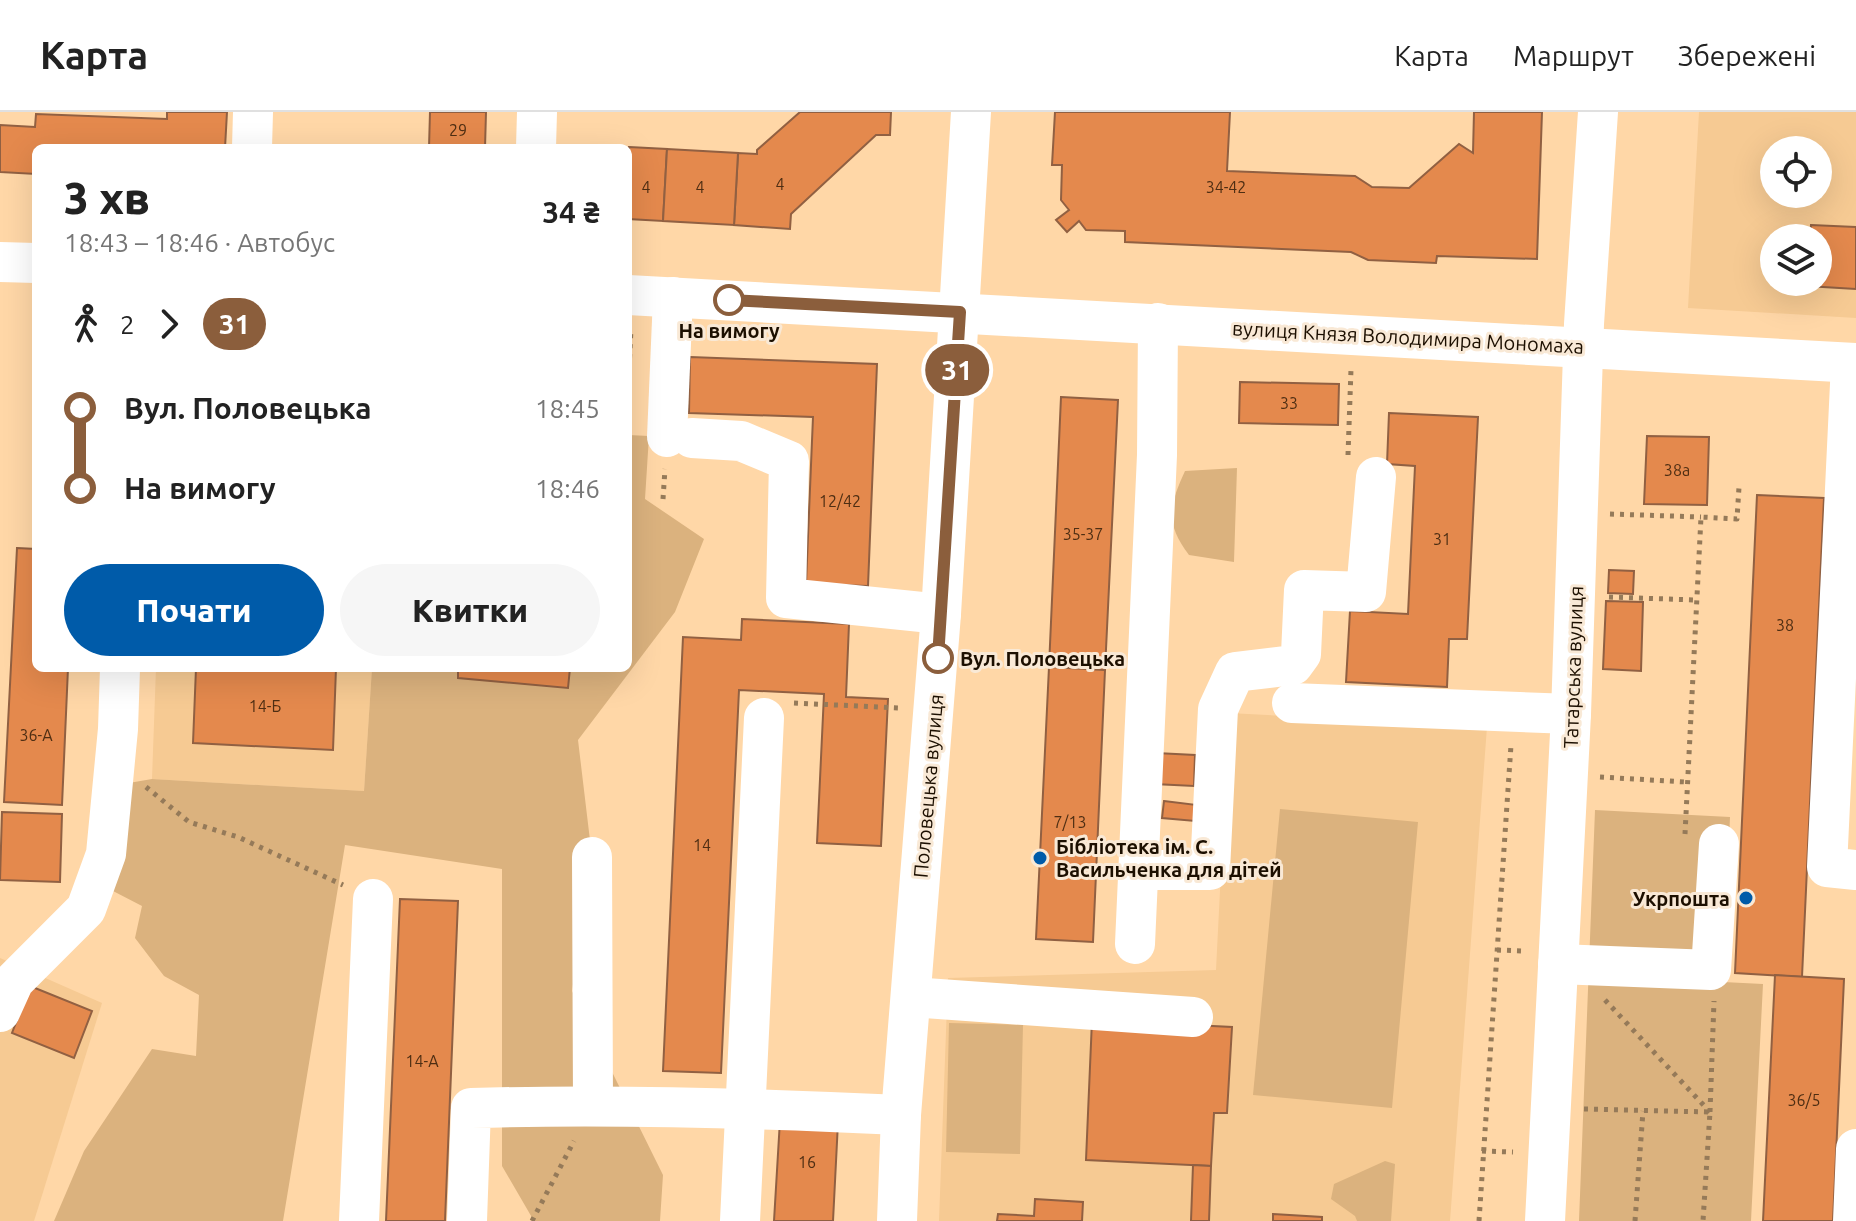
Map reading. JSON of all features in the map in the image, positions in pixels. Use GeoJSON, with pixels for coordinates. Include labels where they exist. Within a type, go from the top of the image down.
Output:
{"type":"FeatureCollection","features":[{"type":"Feature","properties":{"kind":"street"},"geometry":{"type":"LineString","coordinates":[[252,144],[253,112]]}},
{"type":"Feature","properties":{"kind":"street"},"geometry":{"type":"LineString","coordinates":[[536,144],[537,112]]}},
{"type":"Feature","properties":{"kind":"street","name":"Половецька вулиця"},"geometry":{"type":"LineString","coordinates":[[897,1221],[901,1115],[941,614],[971,112]]}},
{"type":"Feature","properties":{"kind":"street","name":"Татарська вулиця"},"geometry":{"type":"LineString","coordinates":[[1545,1221],[1544,957],[1571,714],[1585,348],[1598,112]]}},
{"type":"Feature","properties":{"kind":"street"},"geometry":{"type":"LineString","coordinates":[[0,262],[32,263]]}},
{"type":"Feature","properties":{"kind":"street"},"geometry":{"type":"LineString","coordinates":[[673,297],[679,438],[741,441],[789,461],[786,598],[941,614]]}},
{"type":"Feature","properties":{"kind":"street","name":"вулиця Князя Володимира Мономаха"},"geometry":{"type":"LineString","coordinates":[[632,308],[673,297],[1854,363]]}},
{"type":"Feature","properties":{"kind":"street"},"geometry":{"type":"LineString","coordinates":[[1135,944],[1157,455],[1158,323]]}},
{"type":"Feature","properties":{"kind":"street"},"geometry":{"type":"LineString","coordinates":[[1854,363],[1827,867],[1856,870]]}},
{"type":"Feature","properties":{"kind":"street"},"geometry":{"type":"LineString","coordinates":[[1140,870],[1210,870],[1218,709],[1235,672],[1293,665],[1301,654],[1304,590],[1366,592],[1376,477]]}},
{"type":"Feature","properties":{"kind":"street"},"geometry":{"type":"LineString","coordinates":[[0,1012],[14,981],[86,909],[106,854],[120,672]]}},
{"type":"Feature","properties":{"kind":"street"},"geometry":{"type":"LineString","coordinates":[[1292,703],[1571,714]]}},
{"type":"Feature","properties":{"kind":"street"},"geometry":{"type":"LineString","coordinates":[[740,1221],[781,710]]}},
{"type":"Feature","properties":{"kind":"street"},"geometry":{"type":"LineString","coordinates":[[1544,957],[1711,970],[1719,844]]}},
{"type":"Feature","properties":{"kind":"street"},"geometry":{"type":"LineString","coordinates":[[592,857],[593,1105]]}},
{"type":"Feature","properties":{"kind":"street"},"geometry":{"type":"LineString","coordinates":[[359,1221],[373,899]]}},
{"type":"Feature","properties":{"kind":"street"},"geometry":{"type":"LineString","coordinates":[[911,997],[1193,1017]]}},
{"type":"Feature","properties":{"kind":"street"},"geometry":{"type":"LineString","coordinates":[[467,1221],[471,1108],[593,1105],[747,1107],[901,1115]]}},
{"type":"Feature","properties":{"kind":"street"},"geometry":{"type":"LineString","coordinates":[[1853,1221],[1856,1149]]}},
{"type":"Feature","properties":{"kind":"path"},"geometry":{"type":"LineString","coordinates":[[1600,514],[1737,519],[1739,487]]}},
{"type":"Feature","properties":{"kind":"path"},"geometry":{"type":"LineString","coordinates":[[1701,517],[1684,843],[1719,844]]}},
{"type":"Feature","properties":{"kind":"path"},"geometry":{"type":"LineString","coordinates":[[1596,596],[1696,600]]}},
{"type":"Feature","properties":{"kind":"path"},"geometry":{"type":"LineString","coordinates":[[781,710],[866,705]]}},
{"type":"Feature","properties":{"kind":"path"},"geometry":{"type":"LineString","coordinates":[[1479,1221],[1514,712]]}},
{"type":"Feature","properties":{"kind":"path"},"geometry":{"type":"LineString","coordinates":[[114,762],[189,822],[238,837],[373,899]]}},
{"type":"Feature","properties":{"kind":"path"},"geometry":{"type":"LineString","coordinates":[[1587,777],[1686,782]]}},
{"type":"Feature","properties":{"kind":"path"},"geometry":{"type":"LineString","coordinates":[[1497,950],[1544,957]]}},
{"type":"Feature","properties":{"kind":"path"},"geometry":{"type":"LineString","coordinates":[[1703,1221],[1714,986]]}},
{"type":"Feature","properties":{"kind":"path"},"geometry":{"type":"LineString","coordinates":[[1603,999],[1710,1112]]}},
{"type":"Feature","properties":{"kind":"path"},"geometry":{"type":"LineString","coordinates":[[532,1221],[593,1105]]}},
{"type":"Feature","properties":{"kind":"path"},"geometry":{"type":"LineString","coordinates":[[1576,1109],[1710,1112]]}},
{"type":"Feature","properties":{"kind":"path"},"geometry":{"type":"LineString","coordinates":[[1635,1221],[1643,1111]]}},
{"type":"Feature","properties":{"kind":"path"},"geometry":{"type":"LineString","coordinates":[[1482,1151],[1518,1152]]}},
{"type":"Feature","properties":{"kind":"shaded area"},"geometry":{"type":"Polygon","coordinates":[[[1699,112],[1856,112],[1856,318],[1688,308],[1699,112]]]}},
{"type":"Feature","properties":{"kind":"shaded area"},"geometry":{"type":"Polygon","coordinates":[[[632,435],[649,436],[645,499],[704,539],[675,612],[632,669],[632,435]]]}},
{"type":"Feature","properties":{"kind":"shaded area"},"geometry":{"type":"Polygon","coordinates":[[[1237,468],[1234,562],[1189,555],[1176,533],[1172,514],[1185,471],[1237,468]]]}},
{"type":"Feature","properties":{"kind":"shaded area"},"geometry":{"type":"Polygon","coordinates":[[[156,672],[372,672],[364,791],[152,779],[156,672]]]}},
{"type":"Feature","properties":{"kind":"shaded area"},"geometry":{"type":"Polygon","coordinates":[[[372,672],[630,672],[578,740],[592,857],[572,991],[663,1175],[660,1221],[534,1221],[502,1166],[502,869],[345,845],[283,1221],[54,1221],[84,1151],[152,1049],[196,1056],[199,995],[164,976],[135,938],[142,906],[113,891],[123,784],[152,779],[364,791],[372,672]]]}},
{"type":"Feature","properties":{"kind":"shaded area"},"geometry":{"type":"Polygon","coordinates":[[[1229,713],[1487,727],[1450,1221],[939,1221],[948,978],[1216,970],[1229,713]]]}},
{"type":"Feature","properties":{"kind":"shaded area"},"geometry":{"type":"Polygon","coordinates":[[[1280,809],[1418,822],[1392,1108],[1253,1095],[1280,809]]]}},
{"type":"Feature","properties":{"kind":"shaded area"},"geometry":{"type":"Polygon","coordinates":[[[1595,810],[1730,817],[1723,982],[1763,984],[1751,1221],[1579,1221],[1595,810]]]}},
{"type":"Feature","properties":{"kind":"shaded area"},"geometry":{"type":"Polygon","coordinates":[[[0,958],[102,1003],[34,1221],[0,1221],[0,958]]]}},
{"type":"Feature","properties":{"kind":"shaded area"},"geometry":{"type":"Polygon","coordinates":[[[949,1023],[1023,1025],[1020,1154],[946,1152],[949,1023]]]}},
{"type":"Feature","properties":{"kind":"shaded area"},"geometry":{"type":"Polygon","coordinates":[[[1385,1161],[1395,1164],[1391,1221],[1357,1221],[1355,1216],[1331,1199],[1334,1184],[1385,1161]]]}},
{"type":"Feature","properties":{"kind":"building"},"geometry":{"type":"Polygon","coordinates":[[[167,112],[227,112],[225,144],[32,144],[32,174],[0,172],[0,125],[35,127],[36,114],[167,119],[167,112]]]}},
{"type":"Feature","properties":{"kind":"building"},"geometry":{"type":"Polygon","coordinates":[[[430,112],[486,112],[485,144],[429,144],[430,112]]]}},
{"type":"Feature","properties":{"kind":"building"},"geometry":{"type":"Polygon","coordinates":[[[800,112],[891,112],[890,135],[876,135],[791,214],[790,229],[734,225],[738,153],[757,154],[757,150],[800,112]]]}},
{"type":"Feature","properties":{"kind":"building"},"geometry":{"type":"Polygon","coordinates":[[[1055,112],[1230,112],[1227,171],[1355,176],[1372,187],[1409,188],[1459,144],[1473,153],[1474,112],[1542,112],[1537,259],[1437,256],[1436,263],[1368,260],[1351,252],[1125,242],[1125,231],[1086,230],[1079,221],[1067,232],[1056,220],[1069,210],[1061,200],[1062,165],[1052,165],[1055,112]]]}},
{"type":"Feature","properties":{"kind":"building"},"geometry":{"type":"Polygon","coordinates":[[[632,147],[667,149],[663,221],[632,219],[632,147]]]}},
{"type":"Feature","properties":{"kind":"building"},"geometry":{"type":"Polygon","coordinates":[[[667,149],[738,153],[734,225],[663,221],[667,149]]]}},
{"type":"Feature","properties":{"kind":"building"},"geometry":{"type":"Polygon","coordinates":[[[1832,226],[1856,227],[1856,289],[1832,288],[1832,226]]]}},
{"type":"Feature","properties":{"kind":"building"},"geometry":{"type":"Polygon","coordinates":[[[690,357],[877,364],[868,586],[806,584],[813,417],[689,413],[690,357]]]}},
{"type":"Feature","properties":{"kind":"building"},"geometry":{"type":"Polygon","coordinates":[[[1240,382],[1339,384],[1338,425],[1239,423],[1240,382]]]}},
{"type":"Feature","properties":{"kind":"building"},"geometry":{"type":"Polygon","coordinates":[[[1061,397],[1118,400],[1105,670],[1049,667],[1061,397]]]}},
{"type":"Feature","properties":{"kind":"building"},"geometry":{"type":"Polygon","coordinates":[[[1389,413],[1478,417],[1467,639],[1449,639],[1447,687],[1346,682],[1350,611],[1408,614],[1415,466],[1387,464],[1389,413]]]}},
{"type":"Feature","properties":{"kind":"building"},"geometry":{"type":"Polygon","coordinates":[[[1647,436],[1709,437],[1707,505],[1644,504],[1647,436]]]}},
{"type":"Feature","properties":{"kind":"building"},"geometry":{"type":"Polygon","coordinates":[[[1757,495],[1824,498],[1802,977],[1735,973],[1757,495]]]}},
{"type":"Feature","properties":{"kind":"building"},"geometry":{"type":"Polygon","coordinates":[[[17,548],[32,549],[32,672],[68,672],[62,805],[4,802],[17,548]]]}},
{"type":"Feature","properties":{"kind":"building"},"geometry":{"type":"Polygon","coordinates":[[[1609,570],[1634,571],[1633,594],[1608,593],[1609,570]]]}},
{"type":"Feature","properties":{"kind":"building"},"geometry":{"type":"Polygon","coordinates":[[[1606,601],[1643,602],[1641,671],[1603,669],[1606,601]]]}},
{"type":"Feature","properties":{"kind":"building"},"geometry":{"type":"Polygon","coordinates":[[[742,619],[849,624],[846,697],[888,699],[881,846],[817,843],[824,694],[739,690],[721,1073],[663,1071],[683,637],[741,640],[742,619]]]}},
{"type":"Feature","properties":{"kind":"building"},"geometry":{"type":"Polygon","coordinates":[[[1049,667],[1105,670],[1093,942],[1036,939],[1049,667]]]}},
{"type":"Feature","properties":{"kind":"building"},"geometry":{"type":"Polygon","coordinates":[[[196,672],[336,672],[333,750],[193,743],[196,672]]]}},
{"type":"Feature","properties":{"kind":"building"},"geometry":{"type":"Polygon","coordinates":[[[458,672],[570,672],[568,688],[458,678],[458,672]]]}},
{"type":"Feature","properties":{"kind":"building"},"geometry":{"type":"Polygon","coordinates":[[[1156,753],[1195,755],[1194,786],[1154,784],[1156,753]]]}},
{"type":"Feature","properties":{"kind":"building"},"geometry":{"type":"Polygon","coordinates":[[[1164,801],[1197,805],[1195,821],[1162,818],[1164,801]]]}},
{"type":"Feature","properties":{"kind":"building"},"geometry":{"type":"Polygon","coordinates":[[[2,812],[62,814],[60,882],[0,880],[2,812]]]}},
{"type":"Feature","properties":{"kind":"building"},"geometry":{"type":"Polygon","coordinates":[[[400,899],[458,901],[445,1221],[386,1221],[400,899]]]}},
{"type":"Feature","properties":{"kind":"building"},"geometry":{"type":"Polygon","coordinates":[[[1775,975],[1844,979],[1833,1221],[1763,1221],[1775,975]]]}},
{"type":"Feature","properties":{"kind":"building"},"geometry":{"type":"Polygon","coordinates":[[[30,986],[92,1011],[74,1058],[12,1033],[30,986]]]}},
{"type":"Feature","properties":{"kind":"building"},"geometry":{"type":"Polygon","coordinates":[[[1092,1020],[1232,1027],[1227,1113],[1214,1113],[1211,1166],[1086,1160],[1092,1020]]]}},
{"type":"Feature","properties":{"kind":"building"},"geometry":{"type":"Polygon","coordinates":[[[780,1120],[838,1122],[833,1221],[774,1221],[780,1120]]]}},
{"type":"Feature","properties":{"kind":"building"},"geometry":{"type":"Polygon","coordinates":[[[1193,1165],[1211,1166],[1209,1221],[1191,1221],[1193,1165]]]}},
{"type":"Feature","properties":{"kind":"building"},"geometry":{"type":"Polygon","coordinates":[[[1035,1199],[1083,1202],[1082,1221],[997,1221],[998,1214],[1034,1216],[1035,1199]]]}},
{"type":"Feature","properties":{"kind":"building"},"geometry":{"type":"Polygon","coordinates":[[[1273,1214],[1322,1217],[1322,1221],[1273,1221],[1273,1214]]]}},
{"type":"Feature","properties":{"kind":"bus line","name":"31"},"geometry":{"type":"LineString","coordinates":[[729,300],[960,312],[938,658]]}},
{"type":"Feature","properties":{"kind":"place","name":"На вимогу"},"geometry":{"type":"Point","coordinates":[729,300]}},
{"type":"Feature","properties":{"kind":"place","name":"Вул. Половецька"},"geometry":{"type":"Point","coordinates":[938,658]}},
{"type":"Feature","properties":{"kind":"place","name":"Бібліотека ім. С. Васильченка для дітей"},"geometry":{"type":"Point","coordinates":[1040,858]}},
{"type":"Feature","properties":{"kind":"place","name":"Укрпошта"},"geometry":{"type":"Point","coordinates":[1746,898]}}]}
